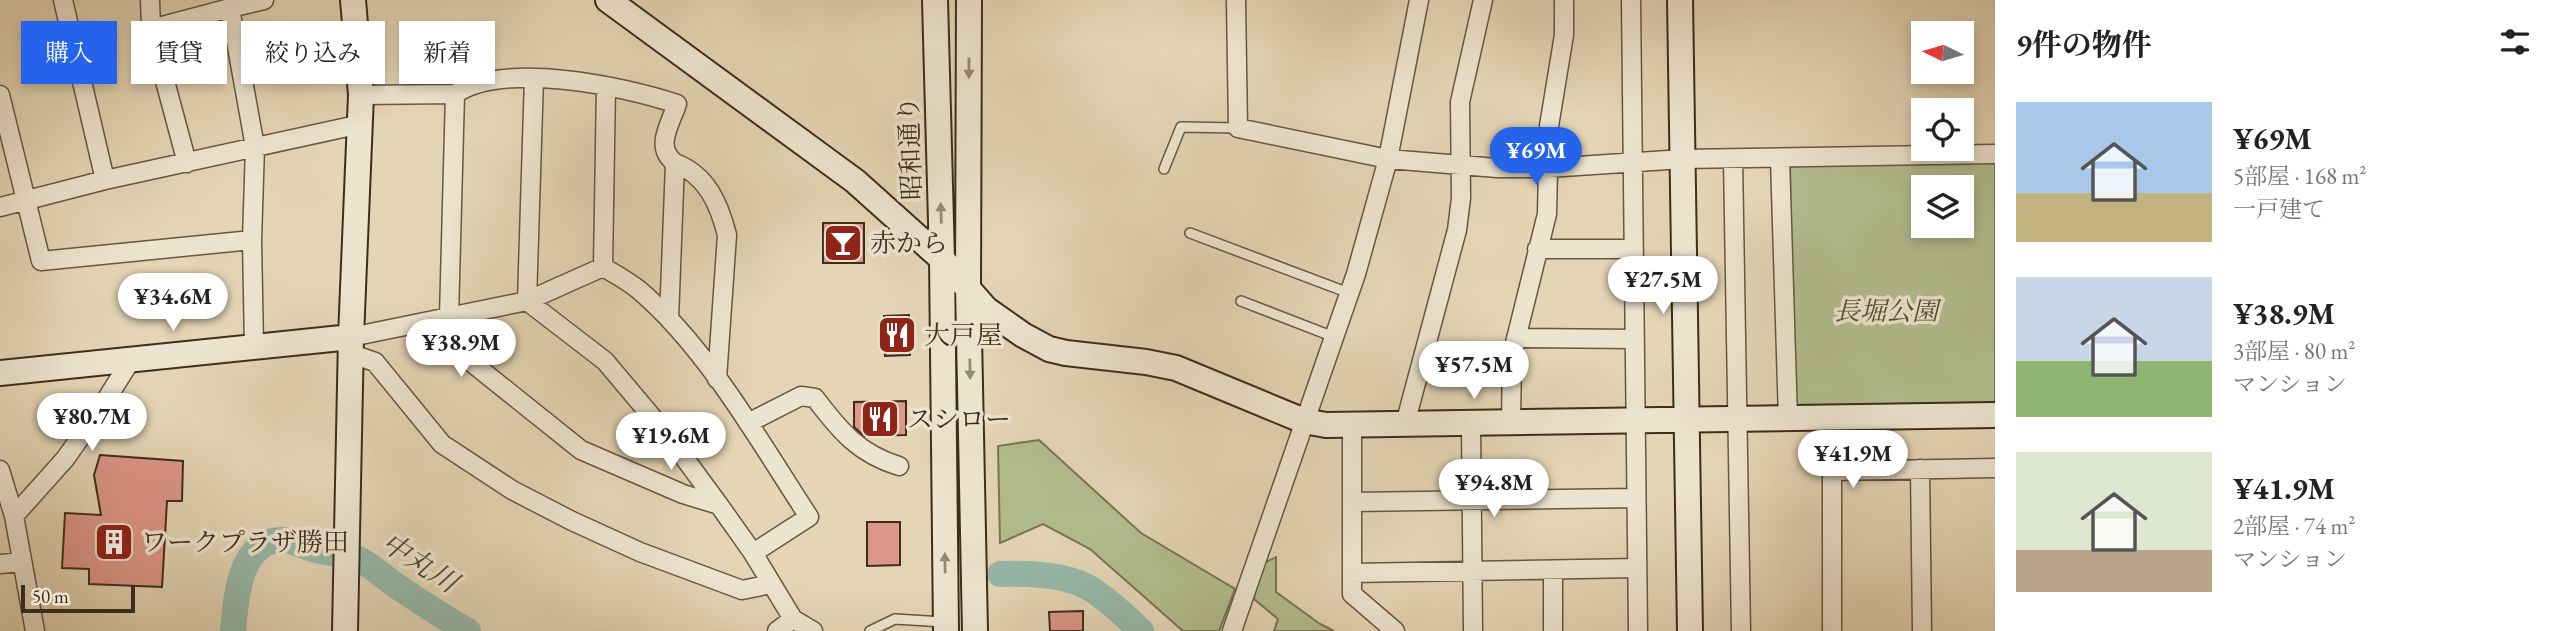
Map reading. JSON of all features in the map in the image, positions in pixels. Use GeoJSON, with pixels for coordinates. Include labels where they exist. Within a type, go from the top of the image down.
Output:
{"type":"FeatureCollection","features":[{"type":"Feature","properties":{"kind":"street"},"geometry":{"type":"LineString","coordinates":[[63,0],[105,180]]}},
{"type":"Feature","properties":{"kind":"street"},"geometry":{"type":"LineString","coordinates":[[150,0],[151,21]]}},
{"type":"Feature","properties":{"kind":"street"},"geometry":{"type":"LineString","coordinates":[[181,21],[264,0]]}},
{"type":"Feature","properties":{"kind":"street"},"geometry":{"type":"LineString","coordinates":[[345,622],[351,346],[361,124],[353,0]]}},
{"type":"Feature","properties":{"kind":"street"},"geometry":{"type":"LineString","coordinates":[[608,0],[855,181],[942,259],[986,309],[1023,335],[1049,349],[1176,368],[1304,421],[1326,425],[1995,415]]}},
{"type":"Feature","properties":{"kind":"street","name":"昭和通り"},"geometry":{"type":"LineString","coordinates":[[935,0],[942,259],[946,627]]}},
{"type":"Feature","properties":{"kind":"street"},"geometry":{"type":"LineString","coordinates":[[969,0],[968,287],[975,631]]}},
{"type":"Feature","properties":{"kind":"street"},"geometry":{"type":"LineString","coordinates":[[1236,0],[1238,128],[1388,159],[1548,168],[1683,159],[1995,154]]}},
{"type":"Feature","properties":{"kind":"street"},"geometry":{"type":"LineString","coordinates":[[1231,631],[1349,293],[1388,159],[1419,0]]}},
{"type":"Feature","properties":{"kind":"street"},"geometry":{"type":"LineString","coordinates":[[1405,424],[1457,230],[1461,198],[1460,102],[1483,0]]}},
{"type":"Feature","properties":{"kind":"street"},"geometry":{"type":"LineString","coordinates":[[1511,423],[1513,355],[1547,214],[1549,126],[1564,35],[1563,0]]}},
{"type":"Feature","properties":{"kind":"street"},"geometry":{"type":"LineString","coordinates":[[1631,0],[1638,631]]}},
{"type":"Feature","properties":{"kind":"street"},"geometry":{"type":"LineString","coordinates":[[1680,0],[1690,631]]}},
{"type":"Feature","properties":{"kind":"street"},"geometry":{"type":"LineString","coordinates":[[230,8],[255,147],[252,240],[254,347]]}},
{"type":"Feature","properties":{"kind":"street"},"geometry":{"type":"LineString","coordinates":[[361,94],[455,94],[467,86],[495,79],[534,78],[638,91],[677,104],[663,146],[666,157],[690,169],[707,186],[722,215],[727,235],[717,379]]}},
{"type":"Feature","properties":{"kind":"street"},"geometry":{"type":"LineString","coordinates":[[527,301],[534,78]]}},
{"type":"Feature","properties":{"kind":"street"},"geometry":{"type":"LineString","coordinates":[[166,84],[187,163]]}},
{"type":"Feature","properties":{"kind":"street"},"geometry":{"type":"LineString","coordinates":[[603,267],[606,86]]}},
{"type":"Feature","properties":{"kind":"street"},"geometry":{"type":"LineString","coordinates":[[455,94],[449,317],[471,362],[581,450],[683,494],[719,505]]}},
{"type":"Feature","properties":{"kind":"street"},"geometry":{"type":"LineString","coordinates":[[0,95],[41,261],[252,240]]}},
{"type":"Feature","properties":{"kind":"street"},"geometry":{"type":"LineString","coordinates":[[0,207],[105,180],[361,124]]}},
{"type":"Feature","properties":{"kind":"street"},"geometry":{"type":"LineString","coordinates":[[1733,159],[1741,631]]}},
{"type":"Feature","properties":{"kind":"street"},"geometry":{"type":"LineString","coordinates":[[1780,159],[1788,419]]}},
{"type":"Feature","properties":{"kind":"street"},"geometry":{"type":"LineString","coordinates":[[669,319],[675,163]]}},
{"type":"Feature","properties":{"kind":"street"},"geometry":{"type":"LineString","coordinates":[[1537,248],[1634,249]]}},
{"type":"Feature","properties":{"kind":"street"},"geometry":{"type":"LineString","coordinates":[[0,373],[254,347],[351,346],[449,317],[527,301],[603,267]]}},
{"type":"Feature","properties":{"kind":"street"},"geometry":{"type":"LineString","coordinates":[[603,267],[637,289],[669,319],[717,379],[809,517],[753,552]]}},
{"type":"Feature","properties":{"kind":"street"},"geometry":{"type":"LineString","coordinates":[[527,301],[606,361],[719,505],[753,552],[793,618],[813,631]]}},
{"type":"Feature","properties":{"kind":"street"},"geometry":{"type":"LineString","coordinates":[[1516,338],[1635,339]]}},
{"type":"Feature","properties":{"kind":"street"},"geometry":{"type":"LineString","coordinates":[[351,346],[375,362],[442,444],[512,489],[572,521],[640,552],[742,590],[771,584]]}},
{"type":"Feature","properties":{"kind":"street"},"geometry":{"type":"LineString","coordinates":[[13,516],[65,459],[131,360]]}},
{"type":"Feature","properties":{"kind":"street"},"geometry":{"type":"LineString","coordinates":[[748,423],[800,396],[815,398],[836,426],[855,445],[877,459],[899,466]]}},
{"type":"Feature","properties":{"kind":"street"},"geometry":{"type":"LineString","coordinates":[[1471,424],[1473,631]]}},
{"type":"Feature","properties":{"kind":"street"},"geometry":{"type":"LineString","coordinates":[[1352,425],[1352,594],[1395,631]]}},
{"type":"Feature","properties":{"kind":"street"},"geometry":{"type":"LineString","coordinates":[[1832,631],[1832,471],[1995,468]]}},
{"type":"Feature","properties":{"kind":"street"},"geometry":{"type":"LineString","coordinates":[[1920,470],[1922,631]]}},
{"type":"Feature","properties":{"kind":"street"},"geometry":{"type":"LineString","coordinates":[[0,473],[13,516],[35,631]]}},
{"type":"Feature","properties":{"kind":"street"},"geometry":{"type":"LineString","coordinates":[[1352,502],[1636,498]]}},
{"type":"Feature","properties":{"kind":"street"},"geometry":{"type":"LineString","coordinates":[[0,564],[21,562]]}},
{"type":"Feature","properties":{"kind":"street"},"geometry":{"type":"LineString","coordinates":[[1352,573],[1637,568]]}},
{"type":"Feature","properties":{"kind":"street"},"geometry":{"type":"LineString","coordinates":[[1553,570],[1553,631]]}},
{"type":"Feature","properties":{"kind":"street"},"geometry":{"type":"LineString","coordinates":[[776,631],[793,618]]}},
{"type":"Feature","properties":{"kind":"lane"},"geometry":{"type":"LineString","coordinates":[[1164,169],[1181,127],[1238,128]]}},
{"type":"Feature","properties":{"kind":"lane"},"geometry":{"type":"LineString","coordinates":[[1190,233],[1349,293]]}},
{"type":"Feature","properties":{"kind":"lane"},"geometry":{"type":"LineString","coordinates":[[1241,301],[1334,337]]}},
{"type":"Feature","properties":{"kind":"lane"},"geometry":{"type":"LineString","coordinates":[[870,631],[895,618],[946,627]]}},
{"type":"Feature","properties":{"kind":"green space","name":"長堀公園"},"geometry":{"type":"Polygon","coordinates":[[[1995,161],[1995,403],[1793,405],[1790,163],[1995,161]]]}},
{"type":"Feature","properties":{"kind":"green space"},"geometry":{"type":"Polygon","coordinates":[[[1039,440],[1141,533],[1235,589],[1219,631],[1183,631],[1090,549],[1043,524],[1000,543],[998,446],[1039,440]]]}},
{"type":"Feature","properties":{"kind":"green space"},"geometry":{"type":"Polygon","coordinates":[[[1276,557],[1276,592],[1334,631],[1274,631],[1278,619],[1254,599],[1258,566],[1276,557]]]}},
{"type":"Feature","properties":{"kind":"building","name":"赤から"},"geometry":{"type":"Polygon","coordinates":[[[823,223],[864,223],[864,263],[823,263],[823,223]]]}},
{"type":"Feature","properties":{"kind":"building","name":"大戸屋"},"geometry":{"type":"Polygon","coordinates":[[[909,315],[910,355],[885,356],[884,316],[909,315]]]}},
{"type":"Feature","properties":{"kind":"building","name":"スシロー"},"geometry":{"type":"Polygon","coordinates":[[[906,401],[906,435],[864,436],[854,427],[854,402],[906,401]]]}},
{"type":"Feature","properties":{"kind":"building","name":"ワークプラザ勝田"},"geometry":{"type":"Polygon","coordinates":[[[100,455],[183,461],[182,501],[167,501],[162,587],[89,584],[89,569],[62,568],[65,513],[101,515],[94,475],[100,455]]]}},
{"type":"Feature","properties":{"kind":"building"},"geometry":{"type":"Polygon","coordinates":[[[867,522],[900,522],[900,565],[867,566],[867,522]]]}},
{"type":"Feature","properties":{"kind":"building"},"geometry":{"type":"Polygon","coordinates":[[[1083,611],[1083,631],[1050,631],[1049,612],[1083,611]]]}},
{"type":"Feature","properties":{"kind":"waterway","name":"中丸川"},"geometry":{"type":"LineString","coordinates":[[233,631],[238,589],[248,561],[256,550],[267,543],[282,540],[360,560],[468,631]]}},
{"type":"Feature","properties":{"kind":"waterway","name":"中丸川"},"geometry":{"type":"LineString","coordinates":[[1000,574],[1047,576],[1081,584],[1117,608],[1141,631]]}},
{"type":"Feature","properties":{"kind":"place","name":"赤から"},"geometry":{"type":"Point","coordinates":[843,243]}},
{"type":"Feature","properties":{"kind":"place","name":"大戸屋"},"geometry":{"type":"Point","coordinates":[897,335]}},
{"type":"Feature","properties":{"kind":"place","name":"スシロー"},"geometry":{"type":"Point","coordinates":[880,419]}},
{"type":"Feature","properties":{"kind":"place","name":"ワークプラザ勝田"},"geometry":{"type":"Point","coordinates":[114,542]}}]}
